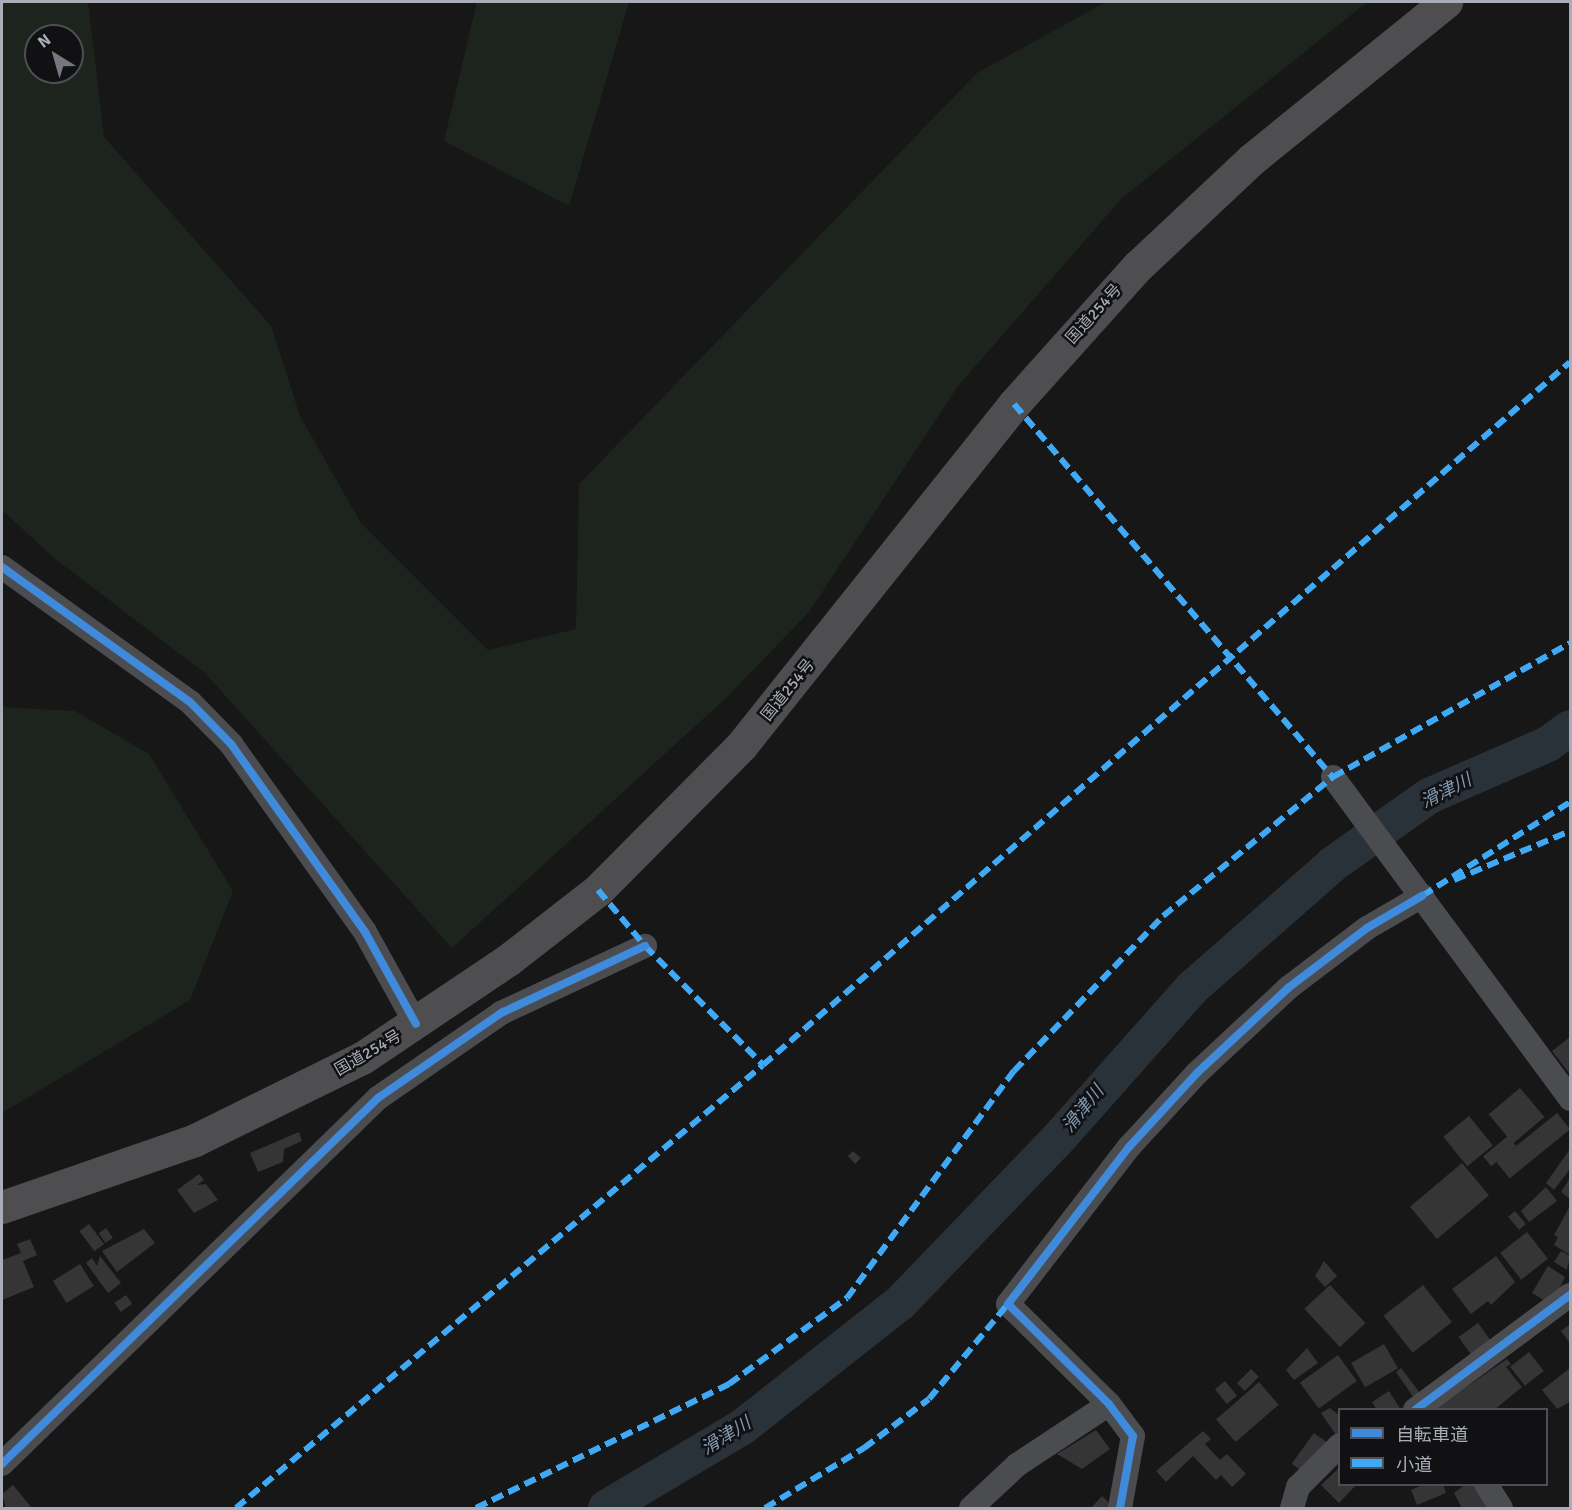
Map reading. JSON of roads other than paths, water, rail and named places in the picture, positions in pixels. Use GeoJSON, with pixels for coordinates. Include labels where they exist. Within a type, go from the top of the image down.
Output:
{"type":"FeatureCollection","features":[{"type":"Feature","properties":{"kind":"highway","name":"国道254号"},"geometry":{"type":"LineString","coordinates":[[2,1207],[195,1140],[311,1085],[416,1024],[536,939],[640,853],[787,692],[1014,404],[1138,266],[1252,159],[1446,2]]}},
{"type":"Feature","properties":{"kind":"street"},"geometry":{"type":"LineString","coordinates":[[2,567],[190,702],[231,744],[365,932],[416,1024]]}},
{"type":"Feature","properties":{"kind":"street"},"geometry":{"type":"LineString","coordinates":[[1335,779],[1570,1099]]}},
{"type":"Feature","properties":{"kind":"street"},"geometry":{"type":"LineString","coordinates":[[1120,1509],[1133,1436],[1108,1404],[1008,1304],[1129,1148],[1197,1073],[1288,988],[1367,928],[1420,893]]}},
{"type":"Feature","properties":{"kind":"street"},"geometry":{"type":"LineString","coordinates":[[2,1464],[378,1098],[501,1013],[645,946]]}},
{"type":"Feature","properties":{"kind":"street"},"geometry":{"type":"LineString","coordinates":[[1421,1408],[1570,1295]]}},
{"type":"Feature","properties":{"kind":"street"},"geometry":{"type":"LineString","coordinates":[[971,1509],[1017,1465],[1108,1404]]}},
{"type":"Feature","properties":{"kind":"street"},"geometry":{"type":"LineString","coordinates":[[1292,1509],[1298,1487],[1338,1447]]}},
{"type":"Feature","properties":{"kind":"street"},"geometry":{"type":"LineString","coordinates":[[1487,1486],[1501,1509]]}},
{"type":"Feature","properties":{"kind":"waterway","name":"滑津川"},"geometry":{"type":"LineString","coordinates":[[606,1508],[741,1428],[901,1302],[1058,1139],[1192,988],[1333,864],[1429,796],[1548,744],[1570,728]]}}]}
